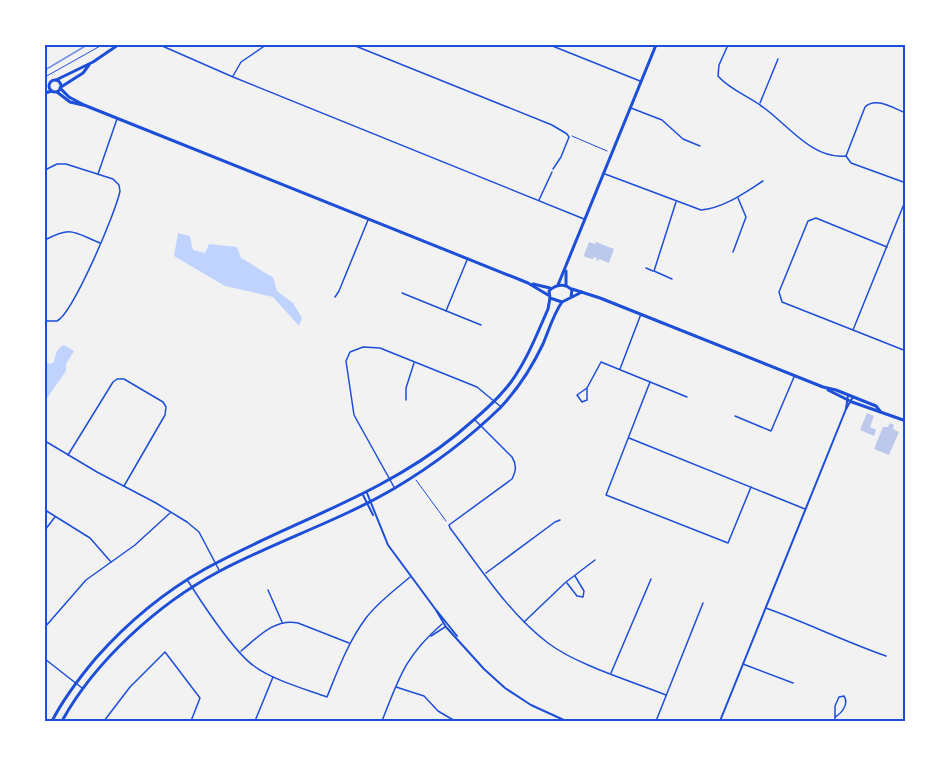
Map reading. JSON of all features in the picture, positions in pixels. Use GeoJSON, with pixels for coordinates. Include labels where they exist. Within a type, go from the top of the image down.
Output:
{"type":"FeatureCollection","features":[{"type":"Feature","properties":{"kind":"main road"},"geometry":{"type":"LineString","coordinates":[[84,105],[70,102],[47,86],[51,81],[93,62],[120,45]]}},
{"type":"Feature","properties":{"kind":"main road"},"geometry":{"type":"LineString","coordinates":[[558,285],[656,45]]}},
{"type":"Feature","properties":{"kind":"main road"},"geometry":{"type":"LineString","coordinates":[[45,93],[60,88],[83,73],[93,62]]}},
{"type":"Feature","properties":{"kind":"main road"},"geometry":{"type":"LineString","coordinates":[[56,80],[69,97],[84,105],[528,283],[551,289]]}},
{"type":"Feature","properties":{"kind":"main road"},"geometry":{"type":"LineString","coordinates":[[566,270],[566,285]]}},
{"type":"Feature","properties":{"kind":"main road"},"geometry":{"type":"LineString","coordinates":[[528,283],[562,302]]}},
{"type":"Feature","properties":{"kind":"main road"},"geometry":{"type":"LineString","coordinates":[[52,721],[76,684],[121,631],[153,604],[215,564],[390,480],[422,460],[475,419],[510,383],[530,351],[548,309],[551,289],[558,285],[566,285],[641,314],[853,400],[876,406],[880,411],[906,421]]}},
{"type":"Feature","properties":{"kind":"main road"},"geometry":{"type":"LineString","coordinates":[[571,297],[572,289]]}},
{"type":"Feature","properties":{"kind":"main road"},"geometry":{"type":"LineString","coordinates":[[62,721],[102,665],[154,615],[192,587],[220,571],[368,502],[444,455],[501,407],[526,376],[562,302],[582,292]]}},
{"type":"Feature","properties":{"kind":"street"},"geometry":{"type":"LineString","coordinates":[[160,45],[585,220]]}},
{"type":"Feature","properties":{"kind":"street"},"geometry":{"type":"LineString","coordinates":[[233,76],[239,64],[266,45]]}},
{"type":"Feature","properties":{"kind":"street"},"geometry":{"type":"LineString","coordinates":[[352,45],[552,125],[569,136],[561,157],[553,168]]}},
{"type":"Feature","properties":{"kind":"street"},"geometry":{"type":"LineString","coordinates":[[550,45],[641,81]]}},
{"type":"Feature","properties":{"kind":"street"},"geometry":{"type":"LineString","coordinates":[[728,45],[719,65],[718,76],[724,83],[760,104],[811,146],[835,156],[846,156]]}},
{"type":"Feature","properties":{"kind":"street"},"geometry":{"type":"LineString","coordinates":[[760,104],[778,58]]}},
{"type":"Feature","properties":{"kind":"street"},"geometry":{"type":"LineString","coordinates":[[846,156],[865,107],[869,103],[876,102],[906,113]]}},
{"type":"Feature","properties":{"kind":"street"},"geometry":{"type":"LineString","coordinates":[[630,107],[663,120],[683,139],[700,146]]}},
{"type":"Feature","properties":{"kind":"street"},"geometry":{"type":"LineString","coordinates":[[98,174],[117,118]]}},
{"type":"Feature","properties":{"kind":"street"},"geometry":{"type":"LineString","coordinates":[[846,156],[851,163],[906,183]]}},
{"type":"Feature","properties":{"kind":"street"},"geometry":{"type":"LineString","coordinates":[[45,170],[56,164],[62,164],[113,179],[120,189],[100,243],[64,316],[57,321],[45,321]]}},
{"type":"Feature","properties":{"kind":"street"},"geometry":{"type":"LineString","coordinates":[[539,201],[552,172]]}},
{"type":"Feature","properties":{"kind":"street"},"geometry":{"type":"LineString","coordinates":[[604,173],[701,210],[712,209],[763,181]]}},
{"type":"Feature","properties":{"kind":"street"},"geometry":{"type":"LineString","coordinates":[[733,252],[746,217],[737,197]]}},
{"type":"Feature","properties":{"kind":"street"},"geometry":{"type":"LineString","coordinates":[[853,330],[906,199]]}},
{"type":"Feature","properties":{"kind":"street"},"geometry":{"type":"LineString","coordinates":[[654,271],[662,252],[661,245],[676,201]]}},
{"type":"Feature","properties":{"kind":"street"},"geometry":{"type":"LineString","coordinates":[[887,247],[816,218],[808,221],[779,292],[782,302],[906,351]]}},
{"type":"Feature","properties":{"kind":"street"},"geometry":{"type":"LineString","coordinates":[[335,297],[368,219]]}},
{"type":"Feature","properties":{"kind":"street"},"geometry":{"type":"LineString","coordinates":[[45,240],[62,231],[68,231],[100,243]]}},
{"type":"Feature","properties":{"kind":"street"},"geometry":{"type":"LineString","coordinates":[[446,310],[468,259]]}},
{"type":"Feature","properties":{"kind":"street"},"geometry":{"type":"LineString","coordinates":[[646,268],[672,279]]}},
{"type":"Feature","properties":{"kind":"street"},"geometry":{"type":"LineString","coordinates":[[402,292],[481,325]]}},
{"type":"Feature","properties":{"kind":"street"},"geometry":{"type":"LineString","coordinates":[[620,369],[641,314]]}},
{"type":"Feature","properties":{"kind":"street"},"geometry":{"type":"LineString","coordinates":[[394,488],[354,415],[347,358],[355,349],[372,346],[415,362],[477,387],[501,407]]}},
{"type":"Feature","properties":{"kind":"street"},"geometry":{"type":"LineString","coordinates":[[406,400],[406,388],[415,362]]}},
{"type":"Feature","properties":{"kind":"street"},"geometry":{"type":"LineString","coordinates":[[587,388],[578,393],[579,400],[587,400],[587,388],[601,362],[687,397]]}},
{"type":"Feature","properties":{"kind":"street"},"geometry":{"type":"LineString","coordinates":[[735,416],[771,431],[794,376]]}},
{"type":"Feature","properties":{"kind":"street"},"geometry":{"type":"LineString","coordinates":[[68,455],[113,382],[117,379],[124,379],[163,402],[166,409],[165,415],[124,486]]}},
{"type":"Feature","properties":{"kind":"street"},"geometry":{"type":"LineString","coordinates":[[650,382],[606,495],[728,543],[751,488]]}},
{"type":"Feature","properties":{"kind":"street"},"geometry":{"type":"LineString","coordinates":[[846,409],[847,397]]}},
{"type":"Feature","properties":{"kind":"street"},"geometry":{"type":"LineString","coordinates":[[720,721],[846,409],[853,400]]}},
{"type":"Feature","properties":{"kind":"street"},"geometry":{"type":"LineString","coordinates":[[475,419],[512,457],[515,472],[512,479],[448,525],[524,622],[549,644],[570,657],[666,696]]}},
{"type":"Feature","properties":{"kind":"street"},"geometry":{"type":"LineString","coordinates":[[628,437],[806,509]]}},
{"type":"Feature","properties":{"kind":"street"},"geometry":{"type":"LineString","coordinates":[[45,441],[171,513],[199,532],[220,571]]}},
{"type":"Feature","properties":{"kind":"street"},"geometry":{"type":"LineString","coordinates":[[364,494],[388,545],[447,626],[455,631],[458,639],[484,669],[505,688],[531,705],[566,721]]}},
{"type":"Feature","properties":{"kind":"street"},"geometry":{"type":"LineString","coordinates":[[45,510],[90,538],[111,562]]}},
{"type":"Feature","properties":{"kind":"street"},"geometry":{"type":"LineString","coordinates":[[45,627],[86,579],[135,545],[171,513]]}},
{"type":"Feature","properties":{"kind":"street"},"geometry":{"type":"LineString","coordinates":[[45,530],[56,516]]}},
{"type":"Feature","properties":{"kind":"street"},"geometry":{"type":"LineString","coordinates":[[485,574],[555,522],[561,520]]}},
{"type":"Feature","properties":{"kind":"street"},"geometry":{"type":"LineString","coordinates":[[524,622],[566,582],[595,560]]}},
{"type":"Feature","properties":{"kind":"street"},"geometry":{"type":"LineString","coordinates":[[566,582],[577,596],[583,597],[584,591],[575,576]]}},
{"type":"Feature","properties":{"kind":"street"},"geometry":{"type":"LineString","coordinates":[[187,580],[252,665],[273,676],[327,697],[350,643],[375,608],[411,577]]}},
{"type":"Feature","properties":{"kind":"street"},"geometry":{"type":"LineString","coordinates":[[611,674],[651,579]]}},
{"type":"Feature","properties":{"kind":"street"},"geometry":{"type":"LineString","coordinates":[[268,590],[282,623]]}},
{"type":"Feature","properties":{"kind":"street"},"geometry":{"type":"LineString","coordinates":[[656,721],[703,603]]}},
{"type":"Feature","properties":{"kind":"street"},"geometry":{"type":"LineString","coordinates":[[766,608],[813,626],[848,643],[886,656]]}},
{"type":"Feature","properties":{"kind":"street"},"geometry":{"type":"LineString","coordinates":[[382,721],[407,661],[444,622]]}},
{"type":"Feature","properties":{"kind":"street"},"geometry":{"type":"LineString","coordinates":[[240,652],[270,628],[282,623],[298,623],[350,643]]}},
{"type":"Feature","properties":{"kind":"street"},"geometry":{"type":"LineString","coordinates":[[430,636],[447,626]]}},
{"type":"Feature","properties":{"kind":"street"},"geometry":{"type":"LineString","coordinates":[[104,721],[130,687],[165,652],[201,698],[191,721]]}},
{"type":"Feature","properties":{"kind":"street"},"geometry":{"type":"LineString","coordinates":[[45,659],[83,690]]}},
{"type":"Feature","properties":{"kind":"street"},"geometry":{"type":"LineString","coordinates":[[743,664],[793,683]]}},
{"type":"Feature","properties":{"kind":"street"},"geometry":{"type":"LineString","coordinates":[[255,721],[273,676]]}},
{"type":"Feature","properties":{"kind":"street"},"geometry":{"type":"LineString","coordinates":[[396,686],[424,696],[438,711],[455,721]]}},
{"type":"Feature","properties":{"kind":"street"},"geometry":{"type":"LineString","coordinates":[[835,721],[836,703],[840,697],[844,696],[845,705],[836,717]]}},
{"type":"Feature","properties":{"kind":"path"},"geometry":{"type":"LineString","coordinates":[[45,77],[102,45]]}},
{"type":"Feature","properties":{"kind":"path"},"geometry":{"type":"LineString","coordinates":[[569,136],[609,152]]}},
{"type":"Feature","properties":{"kind":"path"},"geometry":{"type":"LineString","coordinates":[[416,479],[448,525]]}},
{"type":"Feature","properties":{"kind":"water"},"geometry":{"type":"Polygon","coordinates":[[[178,233],[190,236],[193,250],[205,253],[209,244],[237,247],[241,258],[273,277],[277,291],[293,303],[302,318],[299,326],[273,297],[225,286],[174,256],[178,233]]]}},
{"type":"Feature","properties":{"kind":"water"},"geometry":{"type":"Polygon","coordinates":[[[64,345],[74,351],[66,364],[66,371],[45,401],[45,362],[50,364],[54,362],[57,352],[64,345]]]}},
{"type":"Feature","properties":{"kind":"building"},"geometry":{"type":"Polygon","coordinates":[[[589,242],[595,244],[596,242],[614,249],[609,263],[599,259],[598,261],[594,257],[593,259],[585,257],[589,242]]]}},
{"type":"Feature","properties":{"kind":"building"},"geometry":{"type":"Polygon","coordinates":[[[867,413],[874,416],[870,427],[876,430],[874,436],[860,430],[867,413]]]}},
{"type":"Feature","properties":{"kind":"building"},"geometry":{"type":"Polygon","coordinates":[[[890,423],[894,425],[893,429],[899,432],[889,455],[874,449],[883,427],[888,427],[890,423]]]}},
{"type":"Feature","properties":{"kind":"railway"},"geometry":{"type":"LineString","coordinates":[[45,70],[87,45]]}}]}
